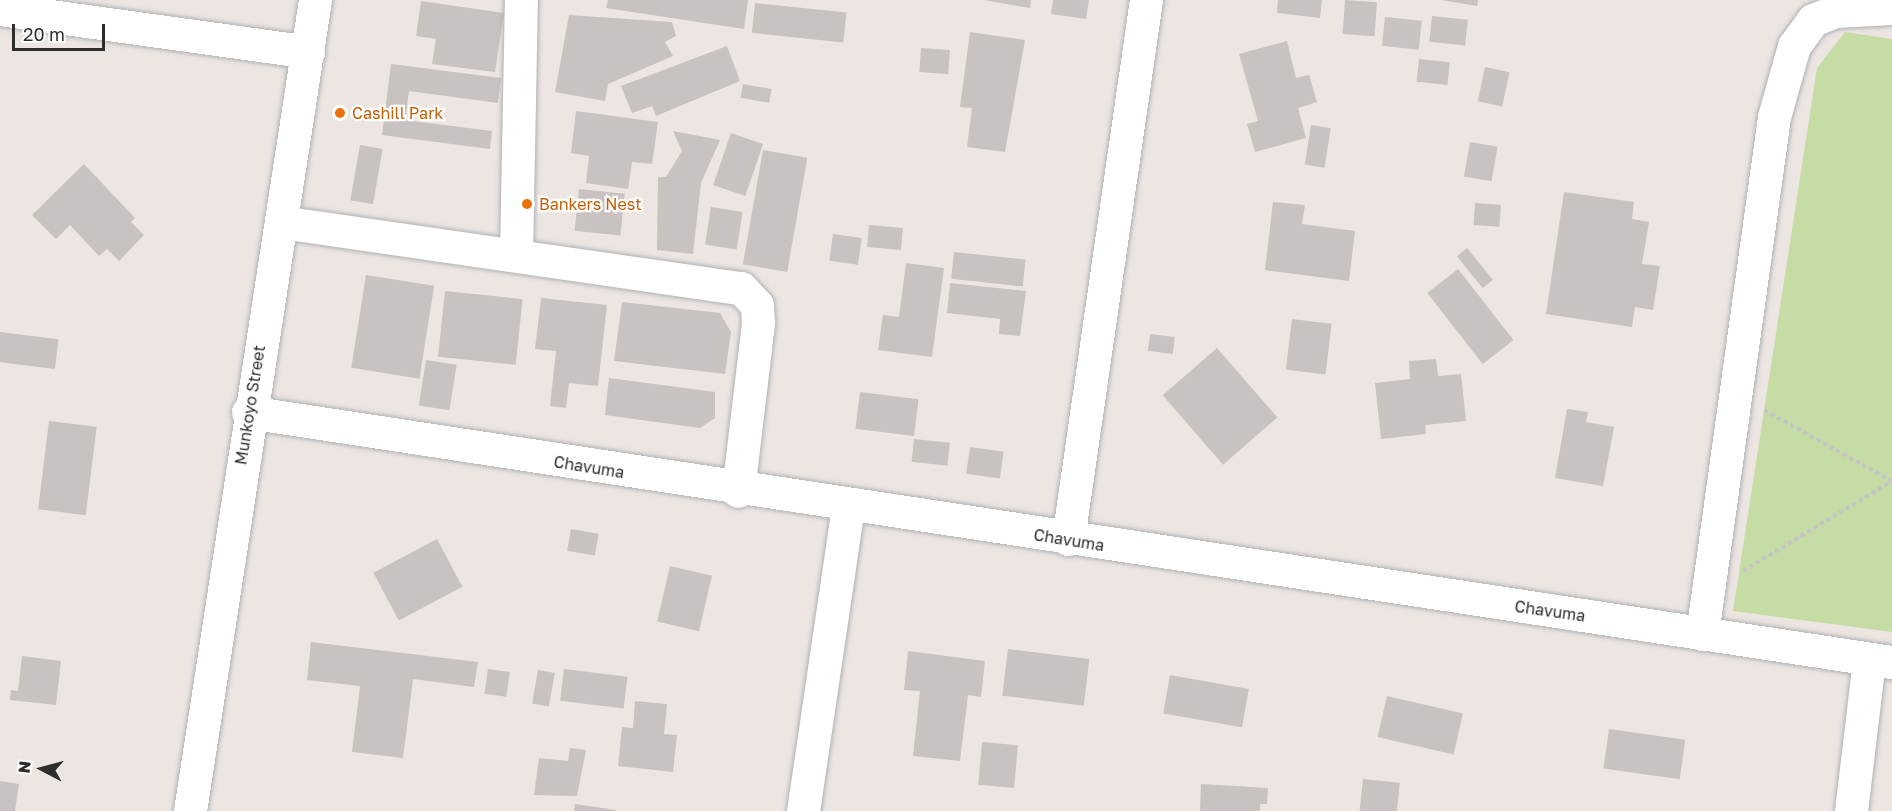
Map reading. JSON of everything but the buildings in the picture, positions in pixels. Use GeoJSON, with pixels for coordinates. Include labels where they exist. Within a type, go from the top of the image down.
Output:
{"type":"FeatureCollection","features":[{"type":"Feature","properties":{"kind":"street","name":"Munkoyo Street"},"geometry":{"type":"LineString","coordinates":[[190,811],[248,412],[315,0]]}},
{"type":"Feature","properties":{"kind":"street"},"geometry":{"type":"LineString","coordinates":[[516,255],[521,0]]}},
{"type":"Feature","properties":{"kind":"street"},"geometry":{"type":"LineString","coordinates":[[1068,540],[1146,0]]}},
{"type":"Feature","properties":{"kind":"street"},"geometry":{"type":"LineString","coordinates":[[1702,634],[1774,117],[1794,46],[1813,20],[1835,11],[1892,8]]}},
{"type":"Feature","properties":{"kind":"street"},"geometry":{"type":"LineString","coordinates":[[0,9],[308,52]]}},
{"type":"Feature","properties":{"kind":"street"},"geometry":{"type":"LineString","coordinates":[[280,222],[741,288],[757,305],[758,323],[738,491]]}},
{"type":"Feature","properties":{"kind":"street","name":"Chavuma"},"geometry":{"type":"LineString","coordinates":[[248,412],[738,491],[1881,661]]}},
{"type":"Feature","properties":{"kind":"street"},"geometry":{"type":"LineString","coordinates":[[803,811],[848,506]]}},
{"type":"Feature","properties":{"kind":"street"},"geometry":{"type":"LineString","coordinates":[[1851,811],[1881,661]]}},
{"type":"Feature","properties":{"kind":"path"},"geometry":{"type":"LineString","coordinates":[[1708,592],[1892,481],[1736,394]]}},
{"type":"Feature","properties":{"kind":"green space"},"geometry":{"type":"Polygon","coordinates":[[[1845,32],[1892,39],[1892,632],[1733,611],[1817,68],[1845,32]]]}},
{"type":"Feature","properties":{"kind":"place","name":"Cashill Park"},"geometry":{"type":"Point","coordinates":[340,113]}},
{"type":"Feature","properties":{"kind":"place","name":"Bankers Nest"},"geometry":{"type":"Point","coordinates":[527,204]}}]}
